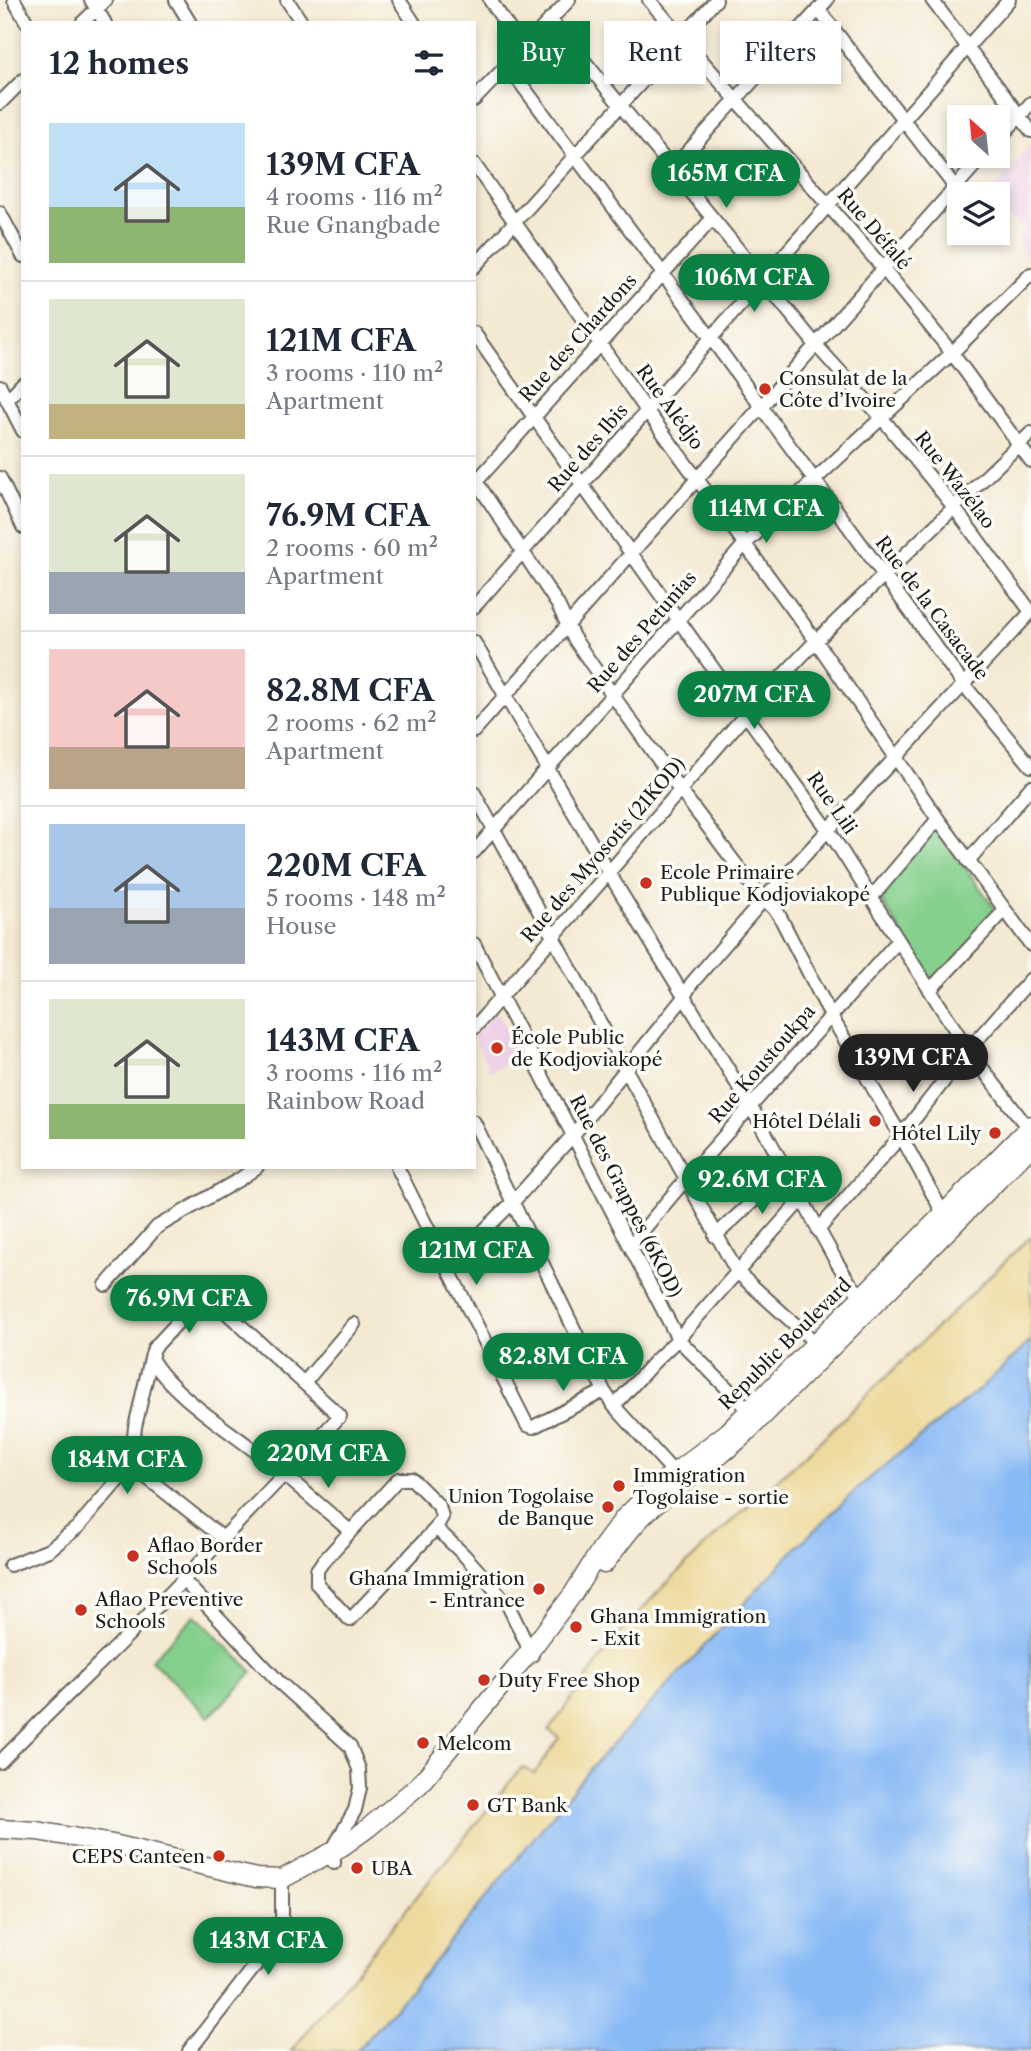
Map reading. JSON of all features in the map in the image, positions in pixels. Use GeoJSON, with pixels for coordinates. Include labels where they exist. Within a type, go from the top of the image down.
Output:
{"type":"FeatureCollection","features":[{"type":"Feature","properties":{"kind":"highway","name":"Republic Boulevard"},"geometry":{"type":"LineString","coordinates":[[868,1301],[944,1215],[1030,1127]]}},
{"type":"Feature","properties":{"kind":"highway","name":"Republic Boulevard"},"geometry":{"type":"LineString","coordinates":[[282,1885],[333,1858],[419,1785],[532,1655],[576,1597],[601,1549],[625,1517],[658,1485],[678,1478],[724,1454],[868,1301],[1031,1147]]}},
{"type":"Feature","properties":{"kind":"highway","name":"Republic Boulevard"},"geometry":{"type":"LineString","coordinates":[[678,1478],[749,1410],[821,1348]]}},
{"type":"Feature","properties":{"kind":"highway"},"geometry":{"type":"LineString","coordinates":[[6,1830],[66,1847],[109,1854],[247,1887],[282,1885]]}},
{"type":"Feature","properties":{"kind":"street"},"geometry":{"type":"LineString","coordinates":[[14,0],[26,21]]}},
{"type":"Feature","properties":{"kind":"street"},"geometry":{"type":"LineString","coordinates":[[176,0],[189,21]]}},
{"type":"Feature","properties":{"kind":"street"},"geometry":{"type":"LineString","coordinates":[[287,0],[301,21]]}},
{"type":"Feature","properties":{"kind":"street"},"geometry":{"type":"LineString","coordinates":[[399,0],[413,21]]}},
{"type":"Feature","properties":{"kind":"street"},"geometry":{"type":"LineString","coordinates":[[490,0],[504,21]]}},
{"type":"Feature","properties":{"kind":"street"},"geometry":{"type":"LineString","coordinates":[[550,19],[569,0]]}},
{"type":"Feature","properties":{"kind":"street","name":"Rue Défalé"},"geometry":{"type":"LineString","coordinates":[[649,0],[666,21]]}},
{"type":"Feature","properties":{"kind":"street"},"geometry":{"type":"LineString","coordinates":[[697,21],[716,0]]}},
{"type":"Feature","properties":{"kind":"street"},"geometry":{"type":"LineString","coordinates":[[932,0],[1031,131]]}},
{"type":"Feature","properties":{"kind":"street","name":"Rue des Ibis"},"geometry":{"type":"LineString","coordinates":[[476,605],[1009,0]]}},
{"type":"Feature","properties":{"kind":"street"},"geometry":{"type":"LineString","coordinates":[[84,21],[98,3]]}},
{"type":"Feature","properties":{"kind":"street"},"geometry":{"type":"LineString","coordinates":[[98,3],[104,21]]}},
{"type":"Feature","properties":{"kind":"street"},"geometry":{"type":"LineString","coordinates":[[673,168],[822,5],[951,182]]}},
{"type":"Feature","properties":{"kind":"street","name":"Rue Wazélao"},"geometry":{"type":"LineString","coordinates":[[550,19],[816,345],[882,418],[953,506],[1031,612]]}},
{"type":"Feature","properties":{"kind":"street","name":"Rue Défalé"},"geometry":{"type":"LineString","coordinates":[[706,67],[883,268],[952,353],[1031,461]]}},
{"type":"Feature","properties":{"kind":"street"},"geometry":{"type":"LineString","coordinates":[[476,98],[497,76]]}},
{"type":"Feature","properties":{"kind":"street","name":"Rue de la Casacade"},"geometry":{"type":"LineString","coordinates":[[521,84],[711,338],[964,685],[1031,766]]}},
{"type":"Feature","properties":{"kind":"street"},"geometry":{"type":"LineString","coordinates":[[476,265],[641,84]]}},
{"type":"Feature","properties":{"kind":"street"},"geometry":{"type":"LineString","coordinates":[[0,103],[21,88]]}},
{"type":"Feature","properties":{"kind":"street"},"geometry":{"type":"LineString","coordinates":[[1010,127],[1031,103]]}},
{"type":"Feature","properties":{"kind":"street","name":"Rue Alédjo"},"geometry":{"type":"LineString","coordinates":[[476,167],[647,411],[816,641],[938,819],[1031,945]]}},
{"type":"Feature","properties":{"kind":"street"},"geometry":{"type":"LineString","coordinates":[[960,182],[972,168]]}},
{"type":"Feature","properties":{"kind":"street"},"geometry":{"type":"LineString","coordinates":[[476,729],[947,196]]}},
{"type":"Feature","properties":{"kind":"street"},"geometry":{"type":"LineString","coordinates":[[0,213],[21,252]]}},
{"type":"Feature","properties":{"kind":"street","name":"Rue des Chardons"},"geometry":{"type":"LineString","coordinates":[[476,480],[712,219]]}},
{"type":"Feature","properties":{"kind":"street","name":"Rue des Petunias"},"geometry":{"type":"LineString","coordinates":[[476,850],[745,544],[1029,279]]}},
{"type":"Feature","properties":{"kind":"street","name":"Rue Lili"},"geometry":{"type":"LineString","coordinates":[[476,336],[829,831],[968,1050],[1030,1127]]}},
{"type":"Feature","properties":{"kind":"street"},"geometry":{"type":"LineString","coordinates":[[7,400],[21,385]]}},
{"type":"Feature","properties":{"kind":"street"},"geometry":{"type":"LineString","coordinates":[[0,386],[21,427]]}},
{"type":"Feature","properties":{"kind":"street","name":"Rue des Myosotis (21KOD)"},"geometry":{"type":"LineString","coordinates":[[476,1026],[746,715],[816,641],[1031,433]]}},
{"type":"Feature","properties":{"kind":"street"},"geometry":{"type":"LineString","coordinates":[[0,478],[21,523]]}},
{"type":"Feature","properties":{"kind":"street"},"geometry":{"type":"LineString","coordinates":[[476,483],[558,605],[573,637],[612,694],[680,790],[764,899],[778,913],[831,1016],[944,1215]]}},
{"type":"Feature","properties":{"kind":"street"},"geometry":{"type":"LineString","coordinates":[[447,1267],[513,1202],[573,1135],[684,997],[691,984],[764,899],[1031,612]]}},
{"type":"Feature","properties":{"kind":"street"},"geometry":{"type":"LineString","coordinates":[[476,645],[609,873],[751,1107],[818,1230],[851,1285],[868,1301]]}},
{"type":"Feature","properties":{"kind":"street"},"geometry":{"type":"LineString","coordinates":[[968,861],[1031,787]]}},
{"type":"Feature","properties":{"kind":"street"},"geometry":{"type":"LineString","coordinates":[[476,797],[737,1272],[821,1348]]}},
{"type":"Feature","properties":{"kind":"street"},"geometry":{"type":"LineString","coordinates":[[871,898],[938,819]]}},
{"type":"Feature","properties":{"kind":"street"},"geometry":{"type":"LineString","coordinates":[[930,990],[1005,910]]}},
{"type":"Feature","properties":{"kind":"street","name":"Rue Koustoukpa"},"geometry":{"type":"LineString","coordinates":[[630,1246],[685,1180],[898,941]]}},
{"type":"Feature","properties":{"kind":"street","name":"Rue des Grappes (6KOD)"},"geometry":{"type":"LineString","coordinates":[[476,948],[678,1339],[749,1410]]}},
{"type":"Feature","properties":{"kind":"street"},"geometry":{"type":"LineString","coordinates":[[818,1230],[901,1136],[968,1050],[1031,979]]}},
{"type":"Feature","properties":{"kind":"street"},"geometry":{"type":"LineString","coordinates":[[476,1126],[604,1391],[614,1406],[678,1478]]}},
{"type":"Feature","properties":{"kind":"street"},"geometry":{"type":"LineString","coordinates":[[106,1285],[157,1227],[254,1169]]}},
{"type":"Feature","properties":{"kind":"street"},"geometry":{"type":"LineString","coordinates":[[398,1169],[527,1425],[533,1427],[604,1391]]}},
{"type":"Feature","properties":{"kind":"street"},"geometry":{"type":"LineString","coordinates":[[715,1236],[786,1171]]}},
{"type":"Feature","properties":{"kind":"street"},"geometry":{"type":"LineString","coordinates":[[614,1406],[678,1339],[801,1200]]}},
{"type":"Feature","properties":{"kind":"street"},"geometry":{"type":"LineString","coordinates":[[0,1762],[183,1580],[340,1416],[205,1293],[154,1348],[135,1427],[131,1465],[78,1527],[49,1550],[10,1565]]}},
{"type":"Feature","properties":{"kind":"street"},"geometry":{"type":"LineString","coordinates":[[304,1383],[354,1324]]}},
{"type":"Feature","properties":{"kind":"street"},"geometry":{"type":"LineString","coordinates":[[151,1358],[157,1369],[192,1402],[284,1474],[350,1531]]}},
{"type":"Feature","properties":{"kind":"street"},"geometry":{"type":"LineString","coordinates":[[131,1465],[223,1538]]}},
{"type":"Feature","properties":{"kind":"street"},"geometry":{"type":"LineString","coordinates":[[405,1478],[412,1479],[439,1506],[442,1517],[436,1528],[350,1620],[317,1584],[316,1577],[322,1563],[350,1531],[393,1483],[405,1478]]}},
{"type":"Feature","properties":{"kind":"street"},"geometry":{"type":"LineString","coordinates":[[436,1528],[507,1603],[532,1655]]}},
{"type":"Feature","properties":{"kind":"street"},"geometry":{"type":"LineString","coordinates":[[183,1580],[279,1682],[350,1746],[359,1769],[360,1788],[355,1810],[333,1858]]}},
{"type":"Feature","properties":{"kind":"street"},"geometry":{"type":"LineString","coordinates":[[189,2051],[280,1934],[282,1885]]}},
{"type":"Feature","properties":{"kind":"shaded area"},"geometry":{"type":"Polygon","coordinates":[[[1031,144],[1031,268],[1017,238],[1026,231],[1010,218],[1010,182],[999,182],[1031,144]]]}},
{"type":"Feature","properties":{"kind":"shaded area","name":"École Public de Kodjoviakopé"},"geometry":{"type":"Polygon","coordinates":[[[493,1014],[499,1014],[519,1057],[490,1072],[476,1041],[476,1035],[493,1014]]]}},
{"type":"Feature","properties":{"kind":"green space"},"geometry":{"type":"Polygon","coordinates":[[[935,826],[998,913],[934,984],[878,895],[935,826]]]}},
{"type":"Feature","properties":{"kind":"green space"},"geometry":{"type":"Polygon","coordinates":[[[195,1615],[253,1672],[209,1717],[151,1660],[195,1615]]]}},
{"type":"Feature","properties":{"kind":"sand"},"geometry":{"type":"Polygon","coordinates":[[[1031,1236],[1031,1341],[981,1388],[859,1487],[797,1547],[587,1772],[435,1961],[357,2051],[291,2051],[522,1767],[534,1774],[559,1738],[549,1730],[617,1636],[713,1538],[819,1442],[1031,1236]]]}},
{"type":"Feature","properties":{"kind":"water"},"geometry":{"type":"Polygon","coordinates":[[[1031,1341],[1031,2051],[357,2051],[435,1961],[587,1772],[797,1547],[859,1487],[981,1388],[1031,1341]]]}},
{"type":"Feature","properties":{"kind":"place","name":"Consulat de la Côte d’Ivoire"},"geometry":{"type":"Point","coordinates":[765,389]}},
{"type":"Feature","properties":{"kind":"place","name":"Ecole Primaire Publique Kodjoviakopé"},"geometry":{"type":"Point","coordinates":[646,883]}},
{"type":"Feature","properties":{"kind":"place","name":"École Public de Kodjoviakopé"},"geometry":{"type":"Point","coordinates":[497,1048]}},
{"type":"Feature","properties":{"kind":"place","name":"Hôtel Délali"},"geometry":{"type":"Point","coordinates":[875,1121]}},
{"type":"Feature","properties":{"kind":"place","name":"Hôtel Lily"},"geometry":{"type":"Point","coordinates":[995,1133]}},
{"type":"Feature","properties":{"kind":"place","name":"Immigration Togolaise - sortie"},"geometry":{"type":"Point","coordinates":[619,1486]}},
{"type":"Feature","properties":{"kind":"place","name":"Union Togolaise de Banque"},"geometry":{"type":"Point","coordinates":[608,1507]}},
{"type":"Feature","properties":{"kind":"place","name":"Aflao Border Schools"},"geometry":{"type":"Point","coordinates":[133,1556]}},
{"type":"Feature","properties":{"kind":"place","name":"Ghana Immigration - Entrance"},"geometry":{"type":"Point","coordinates":[539,1589]}},
{"type":"Feature","properties":{"kind":"place","name":"Aflao Preventive Schools"},"geometry":{"type":"Point","coordinates":[81,1610]}},
{"type":"Feature","properties":{"kind":"place","name":"Ghana Immigration - Exit"},"geometry":{"type":"Point","coordinates":[576,1627]}},
{"type":"Feature","properties":{"kind":"place","name":"Duty Free Shop"},"geometry":{"type":"Point","coordinates":[484,1680]}},
{"type":"Feature","properties":{"kind":"place","name":"Melcom"},"geometry":{"type":"Point","coordinates":[423,1743]}},
{"type":"Feature","properties":{"kind":"place","name":"GT Bank"},"geometry":{"type":"Point","coordinates":[473,1805]}},
{"type":"Feature","properties":{"kind":"place","name":"CEPS Canteen"},"geometry":{"type":"Point","coordinates":[219,1856]}},
{"type":"Feature","properties":{"kind":"place","name":"UBA"},"geometry":{"type":"Point","coordinates":[357,1868]}}]}
